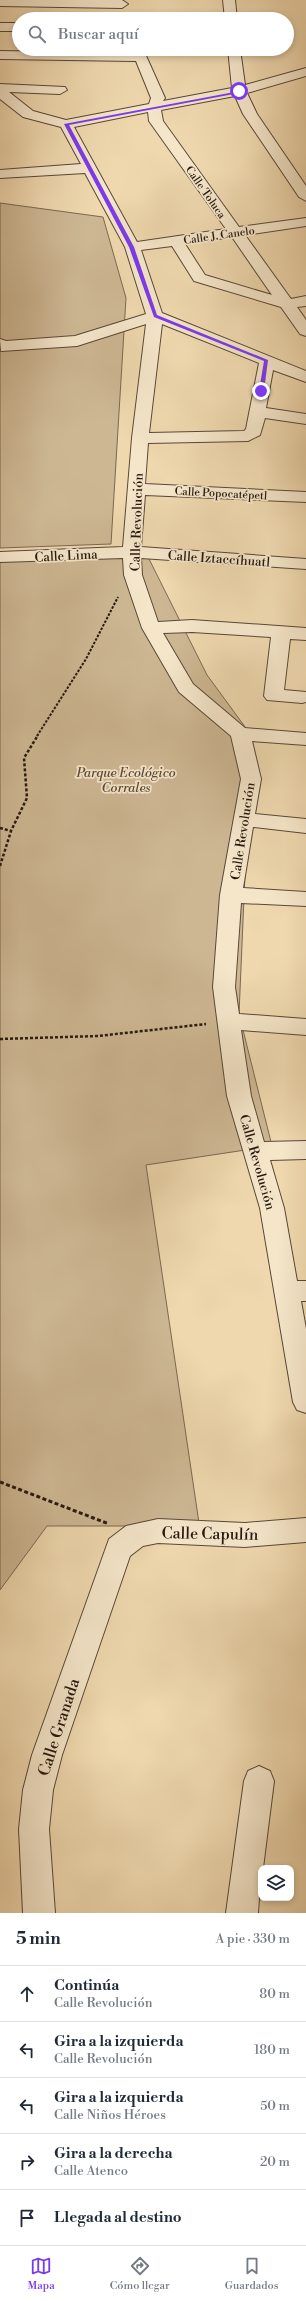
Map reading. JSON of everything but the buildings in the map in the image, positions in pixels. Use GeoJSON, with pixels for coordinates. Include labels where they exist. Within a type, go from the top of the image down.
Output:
{"type":"FeatureCollection","features":[{"type":"Feature","properties":{"kind":"street"},"geometry":{"type":"LineString","coordinates":[[229,0],[230,12]]}},
{"type":"Feature","properties":{"kind":"street"},"geometry":{"type":"LineString","coordinates":[[0,2],[122,2],[124,12]]}},
{"type":"Feature","properties":{"kind":"street"},"geometry":{"type":"LineString","coordinates":[[0,27],[12,27]]}},
{"type":"Feature","properties":{"kind":"street"},"geometry":{"type":"LineString","coordinates":[[0,55],[12,55]]}},
{"type":"Feature","properties":{"kind":"street","name":"Calle Toluca"},"geometry":{"type":"LineString","coordinates":[[140,56],[158,98],[154,108],[156,121],[306,331]]}},
{"type":"Feature","properties":{"kind":"street"},"geometry":{"type":"LineString","coordinates":[[235,56],[239,91],[250,114],[306,197]]}},
{"type":"Feature","properties":{"kind":"street"},"geometry":{"type":"LineString","coordinates":[[5,114],[28,114],[66,124],[239,91],[304,75]]}},
{"type":"Feature","properties":{"kind":"street"},"geometry":{"type":"LineString","coordinates":[[0,88],[60,90]]}},
{"type":"Feature","properties":{"kind":"street"},"geometry":{"type":"LineString","coordinates":[[0,92],[28,114]]}},
{"type":"Feature","properties":{"kind":"street","name":"Calle Revolución"},"geometry":{"type":"LineString","coordinates":[[66,124],[91,168],[132,247],[155,316],[140,438],[132,552],[133,575],[151,628],[186,688],[240,734],[251,779],[231,895],[224,987],[239,1096],[257,1151],[296,1291],[306,1402]]}},
{"type":"Feature","properties":{"kind":"street"},"geometry":{"type":"LineString","coordinates":[[0,174],[91,168]]}},
{"type":"Feature","properties":{"kind":"street","name":"Calle J. Canelo"},"geometry":{"type":"LineString","coordinates":[[132,247],[306,222]]}},
{"type":"Feature","properties":{"kind":"street"},"geometry":{"type":"LineString","coordinates":[[176,241],[199,278],[288,304],[306,301]]}},
{"type":"Feature","properties":{"kind":"street"},"geometry":{"type":"LineString","coordinates":[[0,344],[1,346],[77,340],[155,316],[306,377]]}},
{"type":"Feature","properties":{"kind":"street"},"geometry":{"type":"LineString","coordinates":[[140,438],[248,436],[254,431],[267,361]]}},
{"type":"Feature","properties":{"kind":"street"},"geometry":{"type":"LineString","coordinates":[[257,412],[306,418]]}},
{"type":"Feature","properties":{"kind":"street","name":"Calle Popocatépetl"},"geometry":{"type":"LineString","coordinates":[[136,489],[306,497]]}},
{"type":"Feature","properties":{"kind":"street","name":"Calle Lima"},"geometry":{"type":"LineString","coordinates":[[0,557],[132,552]]}},
{"type":"Feature","properties":{"kind":"street","name":"Calle Iztaccíhuatl"},"geometry":{"type":"LineString","coordinates":[[132,552],[306,564]]}},
{"type":"Feature","properties":{"kind":"street"},"geometry":{"type":"LineString","coordinates":[[151,628],[192,626],[306,634]]}},
{"type":"Feature","properties":{"kind":"street"},"geometry":{"type":"LineString","coordinates":[[281,633],[274,696],[302,697]]}},
{"type":"Feature","properties":{"kind":"street"},"geometry":{"type":"LineString","coordinates":[[240,734],[306,739]]}},
{"type":"Feature","properties":{"kind":"street"},"geometry":{"type":"LineString","coordinates":[[243,819],[306,826]]}},
{"type":"Feature","properties":{"kind":"street"},"geometry":{"type":"LineString","coordinates":[[231,895],[306,899]]}},
{"type":"Feature","properties":{"kind":"street"},"geometry":{"type":"LineString","coordinates":[[228,1022],[306,1026]]}},
{"type":"Feature","properties":{"kind":"street"},"geometry":{"type":"LineString","coordinates":[[257,1151],[306,1150]]}},
{"type":"Feature","properties":{"kind":"street","name":"Calle Capulín"},"geometry":{"type":"LineString","coordinates":[[127,1541],[158,1531],[245,1535],[306,1530]]}},
{"type":"Feature","properties":{"kind":"street","name":"Calle Granada"},"geometry":{"type":"LineString","coordinates":[[39,1913],[34,1829],[38,1790],[47,1755],[127,1541]]}},
{"type":"Feature","properties":{"kind":"street"},"geometry":{"type":"LineString","coordinates":[[242,1913],[259,1781]]}},
{"type":"Feature","properties":{"kind":"path"},"geometry":{"type":"LineString","coordinates":[[0,866],[11,831],[27,798],[24,758],[86,659],[113,604],[133,575]]}},
{"type":"Feature","properties":{"kind":"path"},"geometry":{"type":"LineString","coordinates":[[0,828],[11,831]]}},
{"type":"Feature","properties":{"kind":"path"},"geometry":{"type":"LineString","coordinates":[[0,1039],[98,1036],[228,1022]]}},
{"type":"Feature","properties":{"kind":"path"},"geometry":{"type":"LineString","coordinates":[[0,1482],[127,1541]]}},
{"type":"Feature","properties":{"kind":"green space"},"geometry":{"type":"Polygon","coordinates":[[[0,203],[103,217],[126,298],[111,544],[0,548],[0,203]]]}},
{"type":"Feature","properties":{"kind":"green space","name":"Parque Ecológico Corrales"},"geometry":{"type":"Polygon","coordinates":[[[144,549],[207,675],[251,735],[239,1014],[272,1146],[146,1165],[199,1523],[142,1526],[47,1526],[0,1590],[0,553],[144,549]]]}},
{"type":"Feature","properties":{"kind":"route"},"geometry":{"type":"LineString","coordinates":[[239,91],[117,116],[66,124],[91,168],[132,247],[155,316],[267,361],[261,391]]}}]}
